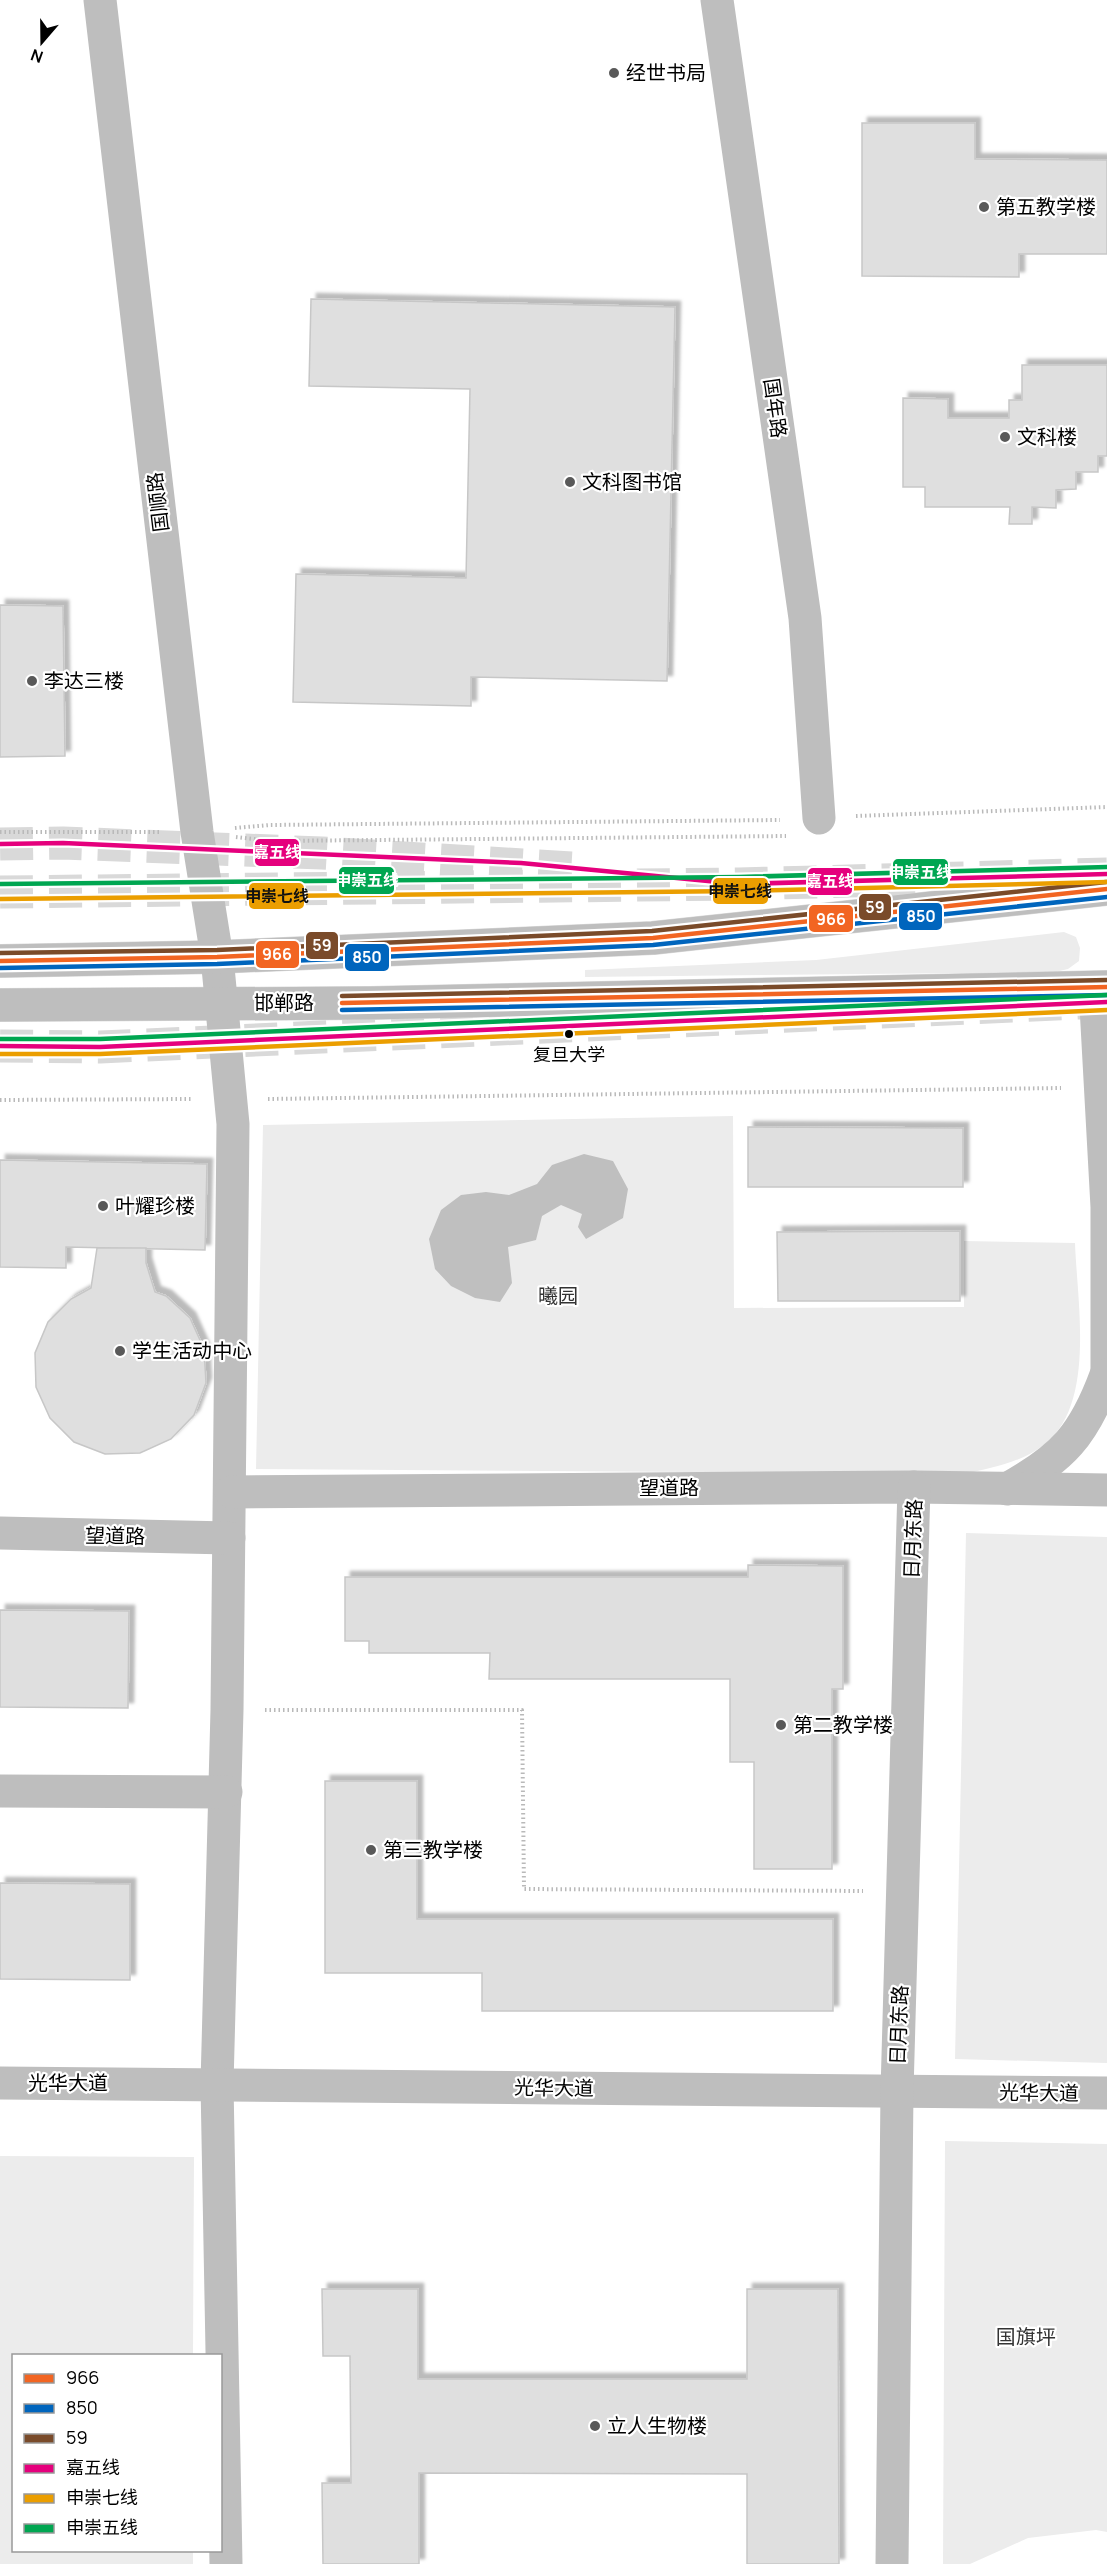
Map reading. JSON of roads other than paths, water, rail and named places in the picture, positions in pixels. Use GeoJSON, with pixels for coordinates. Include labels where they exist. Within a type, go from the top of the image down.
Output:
{"type":"FeatureCollection","features":[{"type":"Feature","properties":{"kind":"main road","name":"国顺路"},"geometry":{"type":"LineString","coordinates":[[99,0],[197,832],[217,957],[233,1136],[226,1792],[217,2084],[226,2564]]}},
{"type":"Feature","properties":{"kind":"main road","name":"国年路"},"geometry":{"type":"LineString","coordinates":[[717,0],[805,618],[819,818]]}},
{"type":"Feature","properties":{"kind":"main road"},"geometry":{"type":"LineString","coordinates":[[0,960],[217,957],[653,938],[1107,889]]}},
{"type":"Feature","properties":{"kind":"main road"},"geometry":{"type":"LineString","coordinates":[[1006,1490],[1044,1469],[1073,1440],[1093,1411],[1107,1377],[1107,1207],[1100,1087],[1101,987]]}},
{"type":"Feature","properties":{"kind":"main road","name":"邯郸路"},"geometry":{"type":"LineString","coordinates":[[0,1005],[370,1003],[1101,987]]}},
{"type":"Feature","properties":{"kind":"main road","name":"望道路"},"geometry":{"type":"LineString","coordinates":[[231,1492],[914,1487],[1107,1490]]}},
{"type":"Feature","properties":{"kind":"main road","name":"日月东路"},"geometry":{"type":"LineString","coordinates":[[892,2564],[897,2091],[914,1487]]}},
{"type":"Feature","properties":{"kind":"main road","name":"望道路"},"geometry":{"type":"LineString","coordinates":[[0,1533],[229,1538]]}},
{"type":"Feature","properties":{"kind":"main road"},"geometry":{"type":"LineString","coordinates":[[0,1791],[226,1792]]}},
{"type":"Feature","properties":{"kind":"main road","name":"光华大道"},"geometry":{"type":"LineString","coordinates":[[0,2083],[1107,2093]]}},
{"type":"Feature","properties":{"kind":"tunnel"},"geometry":{"type":"LineString","coordinates":[[0,844],[63,843],[322,853],[573,868]]}},
{"type":"Feature","properties":{"kind":"tunnel"},"geometry":{"type":"LineString","coordinates":[[0,892],[739,884],[1107,874]]}},
{"type":"Feature","properties":{"kind":"tunnel"},"geometry":{"type":"LineString","coordinates":[[0,1046],[100,1047],[1080,1003]]}},
{"type":"Feature","properties":{"kind":"place","name":"经世书局"},"geometry":{"type":"Point","coordinates":[614,73]}},
{"type":"Feature","properties":{"kind":"place","name":"第五教学楼"},"geometry":{"type":"Point","coordinates":[984,207]}},
{"type":"Feature","properties":{"kind":"place","name":"文科楼"},"geometry":{"type":"Point","coordinates":[1005,437]}},
{"type":"Feature","properties":{"kind":"place","name":"文科图书馆"},"geometry":{"type":"Point","coordinates":[570,482]}},
{"type":"Feature","properties":{"kind":"place","name":"李达三楼"},"geometry":{"type":"Point","coordinates":[32,681]}},
{"type":"Feature","properties":{"kind":"place","name":"复旦大学"},"geometry":{"type":"Point","coordinates":[569,1034]}},
{"type":"Feature","properties":{"kind":"place","name":"叶耀珍楼"},"geometry":{"type":"Point","coordinates":[103,1206]}},
{"type":"Feature","properties":{"kind":"place","name":"学生活动中心"},"geometry":{"type":"Point","coordinates":[120,1351]}},
{"type":"Feature","properties":{"kind":"place","name":"第二教学楼"},"geometry":{"type":"Point","coordinates":[781,1725]}},
{"type":"Feature","properties":{"kind":"place","name":"第三教学楼"},"geometry":{"type":"Point","coordinates":[371,1850]}},
{"type":"Feature","properties":{"kind":"place","name":"立人生物楼"},"geometry":{"type":"Point","coordinates":[595,2426]}},
{"type":"Feature","properties":{"kind":"park label","name":"曦园"},"geometry":{"type":"Point","coordinates":[558,1296]}},
{"type":"Feature","properties":{"kind":"park label","name":"国旗坪"},"geometry":{"type":"Point","coordinates":[1026,2337]}}]}
